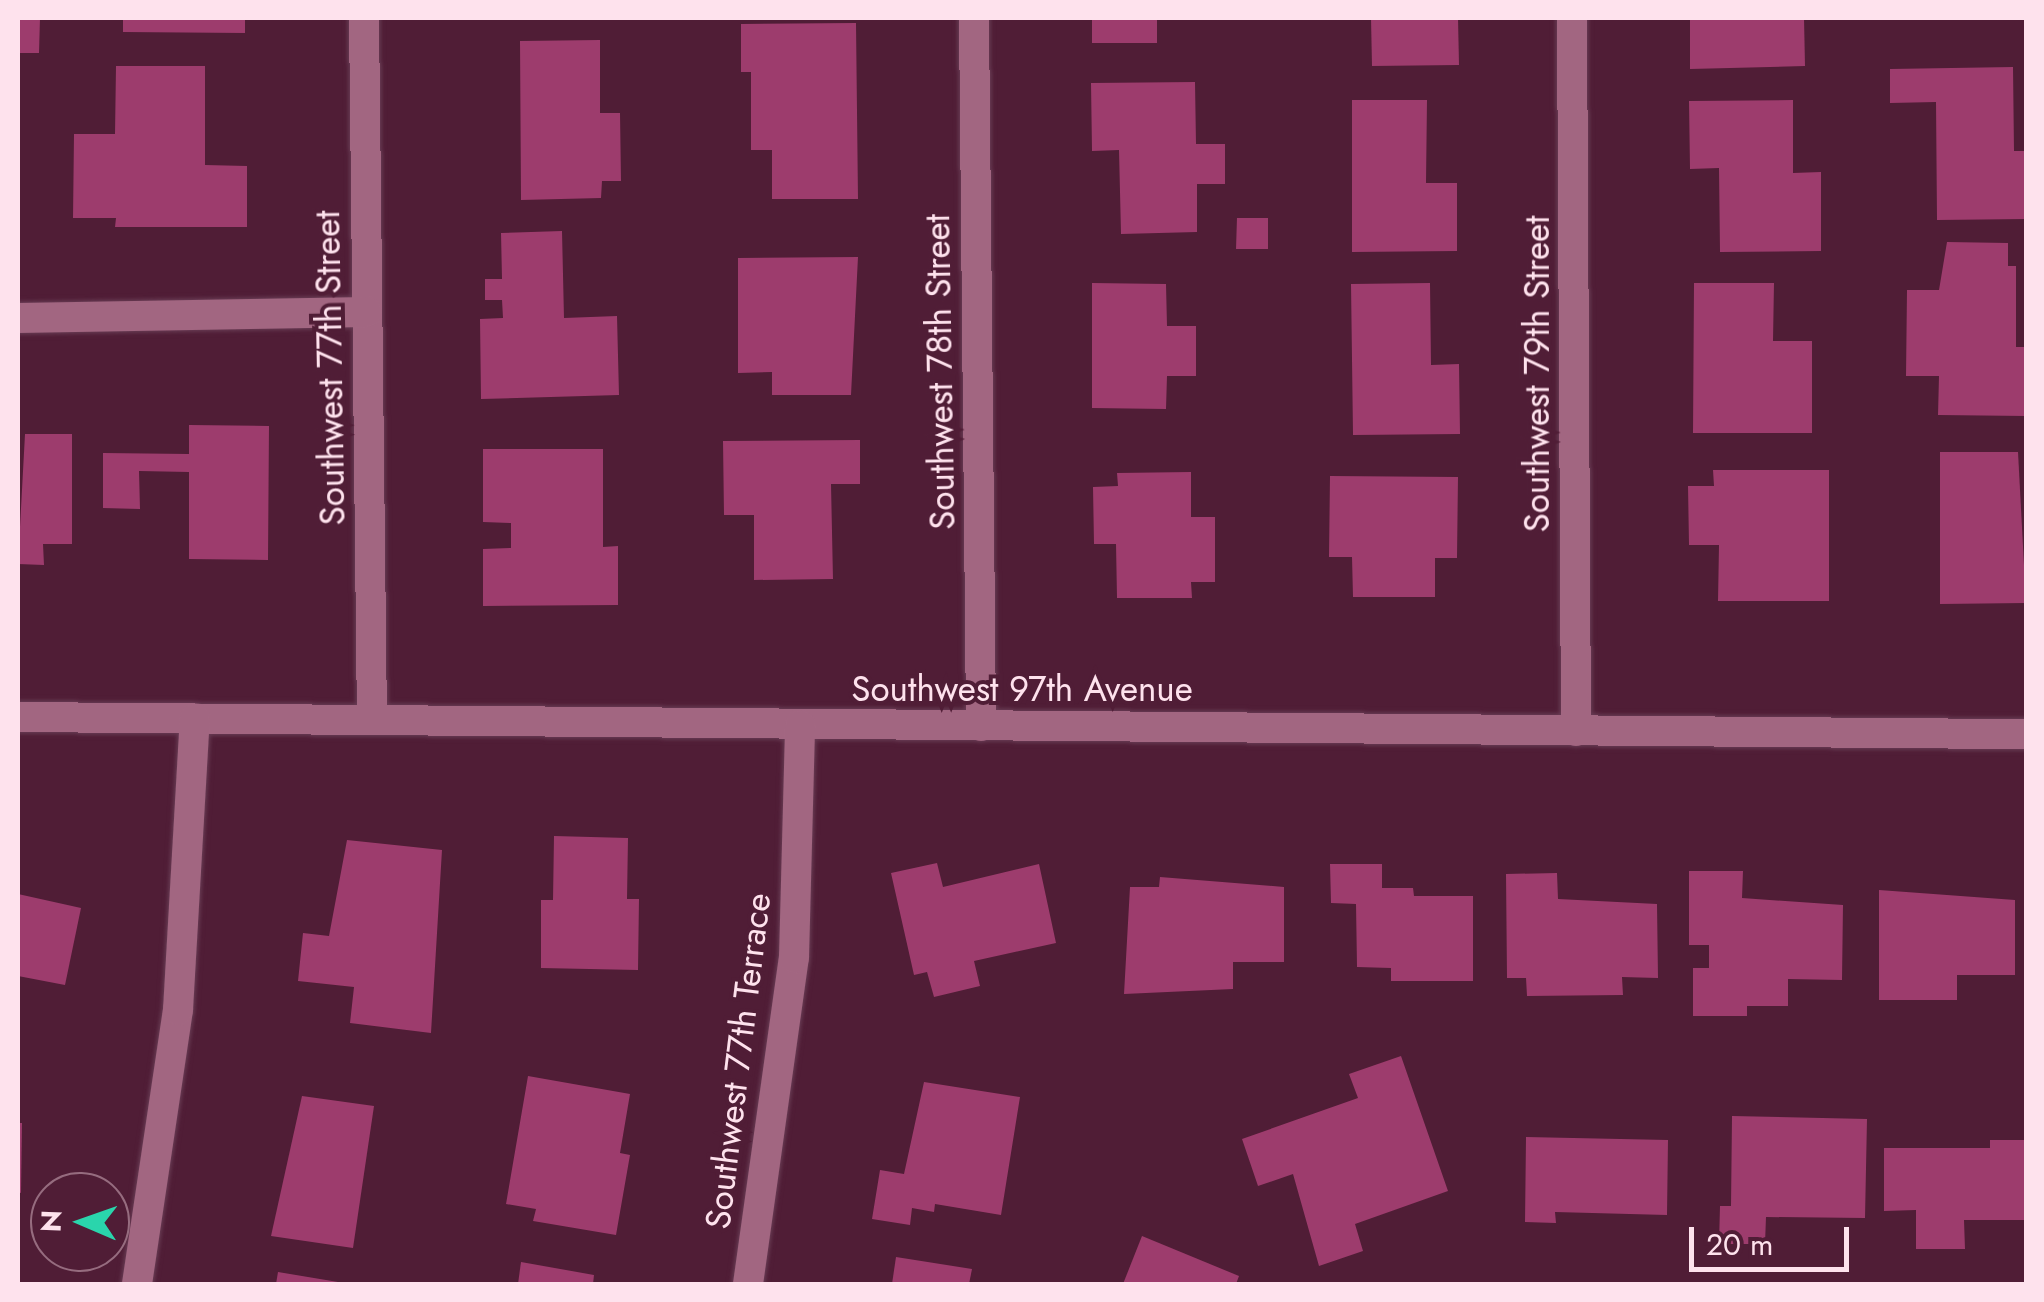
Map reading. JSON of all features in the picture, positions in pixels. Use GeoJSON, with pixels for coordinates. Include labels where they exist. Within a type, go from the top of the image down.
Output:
{"type":"FeatureCollection","features":[{"type":"Feature","properties":{"kind":"street","name":"Southwest 77th Street"},"geometry":{"type":"LineString","coordinates":[[364,18],[372,718]]}},
{"type":"Feature","properties":{"kind":"street","name":"Southwest 78th Street"},"geometry":{"type":"LineString","coordinates":[[974,18],[981,726]]}},
{"type":"Feature","properties":{"kind":"street","name":"Southwest 79th Street"},"geometry":{"type":"LineString","coordinates":[[1572,18],[1576,731]]}},
{"type":"Feature","properties":{"kind":"street"},"geometry":{"type":"LineString","coordinates":[[18,318],[367,312]]}},
{"type":"Feature","properties":{"kind":"street","name":"Southwest 97th Avenue"},"geometry":{"type":"LineString","coordinates":[[18,717],[2026,734]]}},
{"type":"Feature","properties":{"kind":"street"},"geometry":{"type":"LineString","coordinates":[[138,1284],[178,1010],[195,718]]}},
{"type":"Feature","properties":{"kind":"street","name":"Southwest 77th Terrace"},"geometry":{"type":"LineString","coordinates":[[748,1284],[792,976],[800,725]]}},
{"type":"Feature","properties":{"kind":"building"},"geometry":{"type":"Polygon","coordinates":[[[18,18],[40,18],[39,53],[18,53],[18,18]]]}},
{"type":"Feature","properties":{"kind":"building"},"geometry":{"type":"Polygon","coordinates":[[[123,18],[245,18],[245,33],[123,32],[123,18]]]}},
{"type":"Feature","properties":{"kind":"building"},"geometry":{"type":"Polygon","coordinates":[[[1092,18],[1157,18],[1157,43],[1092,43],[1092,18]]]}},
{"type":"Feature","properties":{"kind":"building"},"geometry":{"type":"Polygon","coordinates":[[[1371,18],[1458,18],[1459,65],[1372,66],[1371,18]]]}},
{"type":"Feature","properties":{"kind":"building"},"geometry":{"type":"Polygon","coordinates":[[[1690,18],[1804,18],[1805,66],[1690,69],[1690,18]]]}},
{"type":"Feature","properties":{"kind":"building"},"geometry":{"type":"Polygon","coordinates":[[[856,23],[858,199],[772,199],[772,150],[751,150],[751,72],[741,72],[741,24],[856,23]]]}},
{"type":"Feature","properties":{"kind":"building"},"geometry":{"type":"Polygon","coordinates":[[[600,40],[600,113],[620,113],[621,181],[602,181],[601,198],[521,200],[520,41],[600,40]]]}},
{"type":"Feature","properties":{"kind":"building"},"geometry":{"type":"Polygon","coordinates":[[[116,66],[205,66],[205,165],[247,166],[247,227],[115,227],[116,218],[73,218],[74,134],[115,134],[116,66]]]}},
{"type":"Feature","properties":{"kind":"building"},"geometry":{"type":"Polygon","coordinates":[[[2013,67],[2014,151],[2026,151],[2026,219],[1937,220],[1936,102],[1890,103],[1890,69],[2013,67]]]}},
{"type":"Feature","properties":{"kind":"building"},"geometry":{"type":"Polygon","coordinates":[[[1195,82],[1196,144],[1225,144],[1225,184],[1197,184],[1197,232],[1121,234],[1119,150],[1092,151],[1091,83],[1195,82]]]}},
{"type":"Feature","properties":{"kind":"building"},"geometry":{"type":"Polygon","coordinates":[[[1352,100],[1427,100],[1426,183],[1457,183],[1457,251],[1352,252],[1352,100]]]}},
{"type":"Feature","properties":{"kind":"building"},"geometry":{"type":"Polygon","coordinates":[[[1793,100],[1793,173],[1821,172],[1821,251],[1720,252],[1719,168],[1690,169],[1689,101],[1793,100]]]}},
{"type":"Feature","properties":{"kind":"building"},"geometry":{"type":"Polygon","coordinates":[[[1237,218],[1268,218],[1268,249],[1236,249],[1237,218]]]}},
{"type":"Feature","properties":{"kind":"building"},"geometry":{"type":"Polygon","coordinates":[[[562,231],[564,318],[617,316],[619,395],[481,399],[480,319],[503,318],[502,300],[485,300],[485,279],[502,279],[501,233],[562,231]]]}},
{"type":"Feature","properties":{"kind":"building"},"geometry":{"type":"Polygon","coordinates":[[[1947,242],[2008,243],[2008,266],[2016,266],[2016,347],[2026,347],[2026,416],[1938,415],[1939,376],[1906,376],[1907,290],[1939,290],[1947,242]]]}},
{"type":"Feature","properties":{"kind":"building"},"geometry":{"type":"Polygon","coordinates":[[[858,257],[851,395],[772,395],[772,372],[738,373],[738,258],[858,257]]]}},
{"type":"Feature","properties":{"kind":"building"},"geometry":{"type":"Polygon","coordinates":[[[1092,283],[1166,284],[1167,326],[1196,326],[1196,376],[1167,376],[1166,409],[1092,408],[1092,283]]]}},
{"type":"Feature","properties":{"kind":"building"},"geometry":{"type":"Polygon","coordinates":[[[1430,283],[1431,365],[1459,364],[1460,434],[1353,435],[1351,284],[1430,283]]]}},
{"type":"Feature","properties":{"kind":"building"},"geometry":{"type":"Polygon","coordinates":[[[1694,283],[1774,283],[1773,341],[1812,341],[1812,433],[1693,433],[1694,283]]]}},
{"type":"Feature","properties":{"kind":"building"},"geometry":{"type":"Polygon","coordinates":[[[189,425],[269,426],[268,560],[189,559],[189,472],[139,471],[140,509],[103,508],[103,453],[189,454],[189,425]]]}},
{"type":"Feature","properties":{"kind":"building"},"geometry":{"type":"Polygon","coordinates":[[[25,434],[72,434],[72,544],[43,544],[44,565],[18,564],[25,434]]]}},
{"type":"Feature","properties":{"kind":"building"},"geometry":{"type":"Polygon","coordinates":[[[860,440],[860,484],[831,484],[833,579],[754,580],[754,515],[724,515],[723,441],[860,440]]]}},
{"type":"Feature","properties":{"kind":"building"},"geometry":{"type":"Polygon","coordinates":[[[483,449],[603,449],[603,547],[618,546],[618,605],[483,606],[483,549],[511,548],[511,523],[483,522],[483,449]]]}},
{"type":"Feature","properties":{"kind":"building"},"geometry":{"type":"Polygon","coordinates":[[[1940,452],[2018,452],[2026,603],[1940,604],[1940,452]]]}},
{"type":"Feature","properties":{"kind":"building"},"geometry":{"type":"Polygon","coordinates":[[[1713,470],[1829,470],[1829,601],[1718,601],[1719,545],[1689,545],[1688,486],[1714,486],[1713,470]]]}},
{"type":"Feature","properties":{"kind":"building"},"geometry":{"type":"Polygon","coordinates":[[[1191,472],[1191,517],[1215,517],[1215,582],[1191,582],[1192,598],[1117,598],[1116,544],[1094,544],[1093,487],[1118,486],[1117,473],[1191,472]]]}},
{"type":"Feature","properties":{"kind":"building"},"geometry":{"type":"Polygon","coordinates":[[[1330,476],[1458,477],[1457,558],[1435,558],[1435,597],[1353,597],[1352,557],[1329,557],[1330,476]]]}},
{"type":"Feature","properties":{"kind":"building"},"geometry":{"type":"Polygon","coordinates":[[[554,836],[628,838],[627,899],[639,899],[638,970],[541,968],[541,900],[553,900],[554,836]]]}},
{"type":"Feature","properties":{"kind":"building"},"geometry":{"type":"Polygon","coordinates":[[[347,840],[442,850],[431,1033],[350,1023],[354,987],[298,981],[303,933],[329,936],[347,840]]]}},
{"type":"Feature","properties":{"kind":"building"},"geometry":{"type":"Polygon","coordinates":[[[937,863],[943,887],[1039,864],[1056,943],[974,961],[980,986],[934,997],[927,972],[914,975],[891,873],[937,863]]]}},
{"type":"Feature","properties":{"kind":"building"},"geometry":{"type":"Polygon","coordinates":[[[1330,864],[1382,864],[1382,888],[1413,888],[1414,896],[1473,896],[1473,981],[1391,981],[1391,968],[1357,967],[1356,904],[1331,903],[1330,864]]]}},
{"type":"Feature","properties":{"kind":"building"},"geometry":{"type":"Polygon","coordinates":[[[1689,871],[1743,871],[1742,898],[1843,905],[1842,980],[1788,979],[1788,1006],[1747,1006],[1747,1016],[1693,1016],[1693,968],[1709,968],[1709,945],[1689,945],[1689,871]]]}},
{"type":"Feature","properties":{"kind":"building"},"geometry":{"type":"Polygon","coordinates":[[[1557,873],[1558,899],[1657,904],[1658,978],[1622,977],[1623,995],[1527,996],[1526,978],[1507,978],[1506,874],[1557,873]]]}},
{"type":"Feature","properties":{"kind":"building"},"geometry":{"type":"Polygon","coordinates":[[[1160,877],[1284,887],[1284,962],[1233,962],[1233,989],[1124,994],[1130,887],[1159,887],[1160,877]]]}},
{"type":"Feature","properties":{"kind":"building"},"geometry":{"type":"Polygon","coordinates":[[[1879,890],[2015,900],[2015,975],[1957,975],[1957,1000],[1879,1000],[1879,890]]]}},
{"type":"Feature","properties":{"kind":"building"},"geometry":{"type":"Polygon","coordinates":[[[18,894],[81,908],[65,985],[18,976],[18,894]]]}},
{"type":"Feature","properties":{"kind":"building"},"geometry":{"type":"Polygon","coordinates":[[[1401,1056],[1448,1191],[1355,1224],[1363,1251],[1319,1266],[1293,1174],[1258,1186],[1242,1139],[1358,1098],[1349,1074],[1401,1056]]]}},
{"type":"Feature","properties":{"kind":"building"},"geometry":{"type":"Polygon","coordinates":[[[528,1076],[630,1094],[620,1153],[630,1155],[616,1235],[533,1221],[536,1209],[506,1204],[528,1076]]]}},
{"type":"Feature","properties":{"kind":"building"},"geometry":{"type":"Polygon","coordinates":[[[924,1082],[1020,1097],[1001,1215],[935,1204],[934,1212],[912,1208],[910,1225],[872,1219],[880,1170],[904,1174],[924,1082]]]}},
{"type":"Feature","properties":{"kind":"building"},"geometry":{"type":"Polygon","coordinates":[[[302,1096],[374,1106],[353,1248],[271,1236],[302,1096]]]}},
{"type":"Feature","properties":{"kind":"building"},"geometry":{"type":"Polygon","coordinates":[[[1732,1116],[1867,1119],[1865,1218],[1766,1217],[1765,1244],[1719,1244],[1720,1206],[1731,1206],[1732,1116]]]}},
{"type":"Feature","properties":{"kind":"building"},"geometry":{"type":"Polygon","coordinates":[[[18,1123],[22,1123],[21,1193],[18,1192],[18,1123]]]}},
{"type":"Feature","properties":{"kind":"building"},"geometry":{"type":"Polygon","coordinates":[[[1526,1137],[1668,1140],[1667,1215],[1555,1212],[1556,1223],[1525,1222],[1526,1137]]]}},
{"type":"Feature","properties":{"kind":"building"},"geometry":{"type":"Polygon","coordinates":[[[1990,1140],[2026,1140],[2026,1220],[1964,1220],[1965,1249],[1916,1249],[1916,1210],[1884,1211],[1884,1148],[1990,1148],[1990,1140]]]}},
{"type":"Feature","properties":{"kind":"building"},"geometry":{"type":"Polygon","coordinates":[[[1142,1236],[1239,1276],[1236,1284],[1123,1284],[1142,1236]]]}},
{"type":"Feature","properties":{"kind":"building"},"geometry":{"type":"Polygon","coordinates":[[[896,1257],[972,1269],[969,1284],[892,1284],[896,1257]]]}},
{"type":"Feature","properties":{"kind":"building"},"geometry":{"type":"Polygon","coordinates":[[[521,1262],[594,1275],[593,1284],[518,1284],[521,1262]]]}},
{"type":"Feature","properties":{"kind":"building"},"geometry":{"type":"Polygon","coordinates":[[[278,1272],[338,1282],[276,1284],[278,1272]]]}}]}
